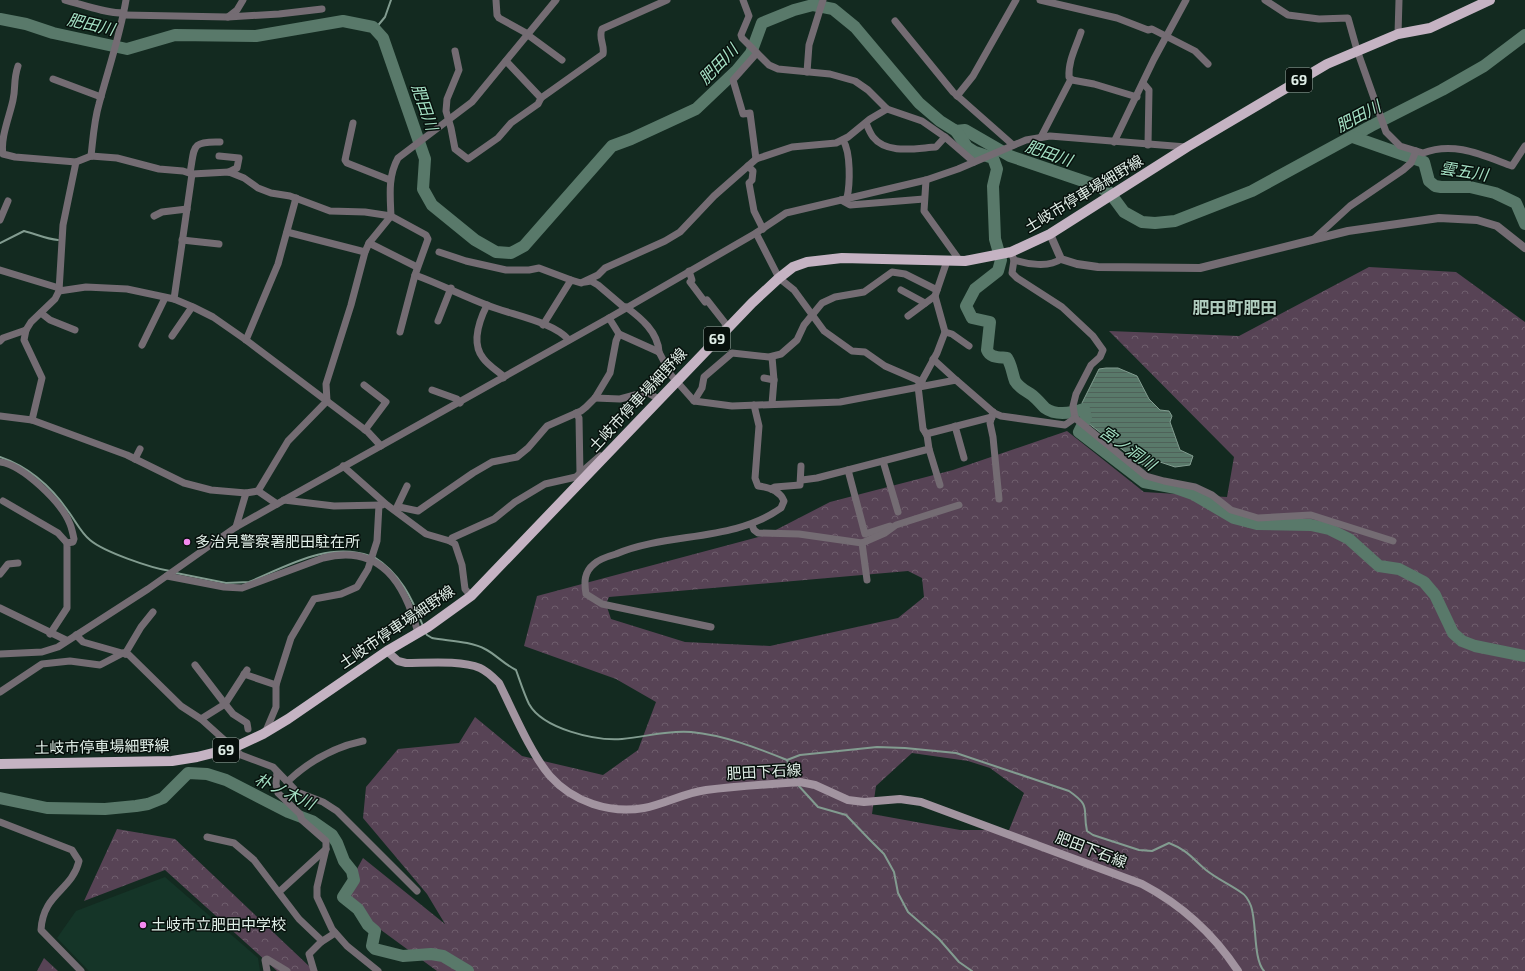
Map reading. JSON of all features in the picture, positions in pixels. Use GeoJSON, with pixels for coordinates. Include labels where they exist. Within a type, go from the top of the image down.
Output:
{"type":"FeatureCollection","features":[{"type":"Feature","properties":{"kind":"main road","name":"土岐市停車場細野線"},"geometry":{"type":"LineString","coordinates":[[0,764],[172,761],[197,757],[233,748],[265,733],[288,719],[387,651],[422,631],[471,596],[676,381],[779,278],[793,267],[825,259],[842,258],[960,261],[1012,256],[1122,190],[1187,147],[1321,67],[1357,50],[1398,34],[1430,28],[1490,0]]}},
{"type":"Feature","properties":{"kind":"main road","name":"肥田下石線"},"geometry":{"type":"LineString","coordinates":[[387,651],[398,661],[406,663],[469,665],[481,668],[499,683],[542,766],[562,786],[576,797],[592,804],[608,808],[644,808],[684,795],[706,790],[800,782],[815,785],[848,800],[864,802],[900,799],[921,802],[1142,884],[1164,895],[1183,909],[1205,929],[1225,952],[1238,971]]}},
{"type":"Feature","properties":{"kind":"street"},"geometry":{"type":"LineString","coordinates":[[65,0],[92,6],[103,11],[124,14],[228,18],[272,15],[322,8]]}},
{"type":"Feature","properties":{"kind":"street"},"geometry":{"type":"LineString","coordinates":[[91,156],[101,97],[124,14],[126,0]]}},
{"type":"Feature","properties":{"kind":"street"},"geometry":{"type":"LineString","coordinates":[[228,18],[237,10],[243,0]]}},
{"type":"Feature","properties":{"kind":"street"},"geometry":{"type":"LineString","coordinates":[[496,0],[497,15],[499,18],[528,34],[562,60]]}},
{"type":"Feature","properties":{"kind":"street"},"geometry":{"type":"LineString","coordinates":[[0,416],[32,420],[135,459],[184,483],[211,490],[246,494],[258,491],[288,441],[327,401],[326,384],[347,320],[368,243],[391,216],[390,180],[393,168],[398,158],[472,102],[556,0]]}},
{"type":"Feature","properties":{"kind":"street"},"geometry":{"type":"LineString","coordinates":[[455,52],[459,70],[446,104],[446,111],[450,120],[455,149],[468,159],[498,138],[511,123],[538,104],[541,98],[603,54],[604,50],[600,34],[602,29],[667,0]]}},
{"type":"Feature","properties":{"kind":"street"},"geometry":{"type":"LineString","coordinates":[[743,0],[749,16],[741,34],[742,38],[774,68],[838,75],[855,81],[868,90],[887,109],[922,121],[945,137],[974,162]]}},
{"type":"Feature","properties":{"kind":"street"},"geometry":{"type":"LineString","coordinates":[[807,72],[809,45],[823,0]]}},
{"type":"Feature","properties":{"kind":"street"},"geometry":{"type":"LineString","coordinates":[[957,96],[973,76],[1016,0]]}},
{"type":"Feature","properties":{"kind":"street"},"geometry":{"type":"LineString","coordinates":[[1040,0],[1117,18],[1143,29],[1152,29],[1194,51],[1208,64]]}},
{"type":"Feature","properties":{"kind":"street"},"geometry":{"type":"LineString","coordinates":[[1114,142],[1186,0]]}},
{"type":"Feature","properties":{"kind":"street"},"geometry":{"type":"LineString","coordinates":[[1265,0],[1288,15],[1319,19],[1348,18],[1357,50],[1386,132],[1400,146],[1415,152],[1423,153],[1437,148],[1470,151],[1512,166],[1525,146]]}},
{"type":"Feature","properties":{"kind":"street"},"geometry":{"type":"LineString","coordinates":[[1398,34],[1399,0]]}},
{"type":"Feature","properties":{"kind":"street"},"geometry":{"type":"LineString","coordinates":[[895,21],[942,80],[957,96],[1013,145]]}},
{"type":"Feature","properties":{"kind":"street"},"geometry":{"type":"LineString","coordinates":[[1042,137],[1071,79],[1069,78],[1069,69],[1081,32]]}},
{"type":"Feature","properties":{"kind":"street"},"geometry":{"type":"LineString","coordinates":[[756,159],[750,113],[743,114],[733,80],[757,53]]}},
{"type":"Feature","properties":{"kind":"street"},"geometry":{"type":"LineString","coordinates":[[506,61],[541,98]]}},
{"type":"Feature","properties":{"kind":"street"},"geometry":{"type":"LineString","coordinates":[[18,66],[13,84],[12,104],[0,140],[3,154],[8,156],[76,162],[91,156],[117,158],[159,169],[191,173],[229,172],[244,178],[258,188],[271,193],[296,198],[330,211],[365,212],[391,216],[426,236],[428,239],[417,267],[400,332]]}},
{"type":"Feature","properties":{"kind":"street"},"geometry":{"type":"LineString","coordinates":[[53,79],[101,97]]}},
{"type":"Feature","properties":{"kind":"street"},"geometry":{"type":"LineString","coordinates":[[1071,79],[1094,84],[1136,97]]}},
{"type":"Feature","properties":{"kind":"street"},"geometry":{"type":"LineString","coordinates":[[1143,83],[1149,90],[1148,145]]}},
{"type":"Feature","properties":{"kind":"street"},"geometry":{"type":"LineString","coordinates":[[439,252],[466,261],[506,270],[529,270],[539,268],[581,283],[598,275],[606,268],[665,242],[680,232],[714,196],[756,159],[792,147],[836,143],[843,140],[887,109]]}},
{"type":"Feature","properties":{"kind":"street"},"geometry":{"type":"LineString","coordinates":[[353,123],[345,160],[347,163],[390,180]]}},
{"type":"Feature","properties":{"kind":"street"},"geometry":{"type":"LineString","coordinates":[[866,123],[873,138],[883,144],[897,149],[936,147],[945,137]]}},
{"type":"Feature","properties":{"kind":"street"},"geometry":{"type":"LineString","coordinates":[[0,654],[42,652],[58,646],[97,623],[210,547],[236,527],[343,466],[460,403],[609,318],[763,229],[786,213],[926,180],[958,169],[1013,145],[1042,137],[1064,137],[1187,147]]}},
{"type":"Feature","properties":{"kind":"street"},"geometry":{"type":"LineString","coordinates":[[843,140],[846,145],[849,170],[844,199]]}},
{"type":"Feature","properties":{"kind":"street"},"geometry":{"type":"LineString","coordinates":[[174,299],[187,209],[193,152],[197,146],[203,142],[220,142]]}},
{"type":"Feature","properties":{"kind":"street"},"geometry":{"type":"LineString","coordinates":[[1314,239],[1350,206],[1403,170],[1411,163],[1415,152]]}},
{"type":"Feature","properties":{"kind":"street"},"geometry":{"type":"LineString","coordinates":[[219,156],[239,158],[237,168],[229,172]]}},
{"type":"Feature","properties":{"kind":"street"},"geometry":{"type":"LineString","coordinates":[[0,342],[3,338],[26,330],[55,299],[59,290],[63,225],[76,162]]}},
{"type":"Feature","properties":{"kind":"street"},"geometry":{"type":"LineString","coordinates":[[748,166],[753,171],[752,180],[749,183],[754,211],[763,229]]}},
{"type":"Feature","properties":{"kind":"street"},"geometry":{"type":"LineString","coordinates":[[926,180],[924,199],[924,211],[926,216],[960,261]]}},
{"type":"Feature","properties":{"kind":"street"},"geometry":{"type":"LineString","coordinates":[[246,340],[278,264],[296,198]]}},
{"type":"Feature","properties":{"kind":"street"},"geometry":{"type":"LineString","coordinates":[[844,199],[850,205],[924,199]]}},
{"type":"Feature","properties":{"kind":"street"},"geometry":{"type":"LineString","coordinates":[[0,220],[8,200]]}},
{"type":"Feature","properties":{"kind":"street"},"geometry":{"type":"LineString","coordinates":[[154,216],[162,212],[187,209]]}},
{"type":"Feature","properties":{"kind":"street"},"geometry":{"type":"LineString","coordinates":[[1050,234],[1061,259],[1072,263],[1098,267],[1200,268],[1348,231],[1455,217],[1477,220],[1497,226],[1525,248]]}},
{"type":"Feature","properties":{"kind":"street"},"geometry":{"type":"LineString","coordinates":[[287,232],[365,252]]}},
{"type":"Feature","properties":{"kind":"street"},"geometry":{"type":"LineString","coordinates":[[756,233],[779,278],[794,290],[824,331],[844,347],[852,351],[865,352],[885,366],[920,385]]}},
{"type":"Feature","properties":{"kind":"street"},"geometry":{"type":"LineString","coordinates":[[182,240],[219,244]]}},
{"type":"Feature","properties":{"kind":"street"},"geometry":{"type":"LineString","coordinates":[[368,243],[417,267]]}},
{"type":"Feature","properties":{"kind":"street"},"geometry":{"type":"LineString","coordinates":[[1061,259],[1056,263],[1049,264],[1012,256],[1012,273],[1017,278],[1062,307],[1093,336],[1103,350],[1100,357],[1091,365],[1076,394],[1073,406],[1075,418],[1146,476],[1164,481],[1187,484],[1204,490],[1231,510],[1258,518],[1312,515],[1393,541]]}},
{"type":"Feature","properties":{"kind":"street"},"geometry":{"type":"LineString","coordinates":[[908,316],[936,293],[947,261]]}},
{"type":"Feature","properties":{"kind":"street"},"geometry":{"type":"LineString","coordinates":[[0,270],[59,290],[86,287],[127,289],[174,299],[192,307],[213,317],[246,340],[365,430],[381,446]]}},
{"type":"Feature","properties":{"kind":"street"},"geometry":{"type":"LineString","coordinates":[[689,271],[692,280],[690,282],[692,287],[705,302],[708,300],[725,324],[726,330]]}},
{"type":"Feature","properties":{"kind":"street"},"geometry":{"type":"LineString","coordinates":[[694,401],[702,388],[704,377],[732,353],[772,357],[786,351],[794,343],[801,330],[822,303],[827,299],[864,292],[892,272],[905,274],[936,293],[945,332],[938,353],[933,359],[920,385],[923,429],[926,434],[940,485]]}},
{"type":"Feature","properties":{"kind":"street"},"geometry":{"type":"LineString","coordinates":[[416,275],[451,288],[487,305],[554,328],[569,340]]}},
{"type":"Feature","properties":{"kind":"street"},"geometry":{"type":"LineString","coordinates":[[543,325],[571,280]]}},
{"type":"Feature","properties":{"kind":"street"},"geometry":{"type":"LineString","coordinates":[[584,281],[598,285],[643,320],[659,344],[660,352],[676,381],[694,401],[705,404],[732,406],[840,402],[920,385],[956,380]]}},
{"type":"Feature","properties":{"kind":"street"},"geometry":{"type":"LineString","coordinates":[[438,321],[451,288]]}},
{"type":"Feature","properties":{"kind":"street"},"geometry":{"type":"LineString","coordinates":[[901,290],[925,303]]}},
{"type":"Feature","properties":{"kind":"street"},"geometry":{"type":"LineString","coordinates":[[142,345],[164,298]]}},
{"type":"Feature","properties":{"kind":"street"},"geometry":{"type":"LineString","coordinates":[[487,305],[477,331],[477,344],[483,358],[502,375],[503,378]]}},
{"type":"Feature","properties":{"kind":"street"},"geometry":{"type":"LineString","coordinates":[[172,336],[192,307]]}},
{"type":"Feature","properties":{"kind":"street"},"geometry":{"type":"LineString","coordinates":[[41,313],[50,320],[75,330]]}},
{"type":"Feature","properties":{"kind":"street"},"geometry":{"type":"LineString","coordinates":[[609,318],[619,334],[660,352]]}},
{"type":"Feature","properties":{"kind":"street"},"geometry":{"type":"LineString","coordinates":[[26,330],[24,340],[42,378],[32,420]]}},
{"type":"Feature","properties":{"kind":"street"},"geometry":{"type":"LineString","coordinates":[[945,332],[952,334],[969,346]]}},
{"type":"Feature","properties":{"kind":"street"},"geometry":{"type":"LineString","coordinates":[[396,509],[418,511],[488,464],[517,457],[528,448],[546,426],[576,413],[595,398],[610,373],[616,340],[619,334]]}},
{"type":"Feature","properties":{"kind":"street"},"geometry":{"type":"LineString","coordinates":[[772,357],[774,380],[772,404]]}},
{"type":"Feature","properties":{"kind":"street"},"geometry":{"type":"LineString","coordinates":[[933,359],[992,414],[1008,418],[1058,424],[1065,424],[1075,418]]}},
{"type":"Feature","properties":{"kind":"street"},"geometry":{"type":"LineString","coordinates":[[764,378],[774,380]]}},
{"type":"Feature","properties":{"kind":"street"},"geometry":{"type":"LineString","coordinates":[[364,384],[386,402],[365,430]]}},
{"type":"Feature","properties":{"kind":"street"},"geometry":{"type":"LineString","coordinates":[[432,390],[457,399],[460,403]]}},
{"type":"Feature","properties":{"kind":"street"},"geometry":{"type":"LineString","coordinates":[[595,398],[620,399],[646,392],[659,399]]}},
{"type":"Feature","properties":{"kind":"street"},"geometry":{"type":"LineString","coordinates":[[711,627],[602,604],[586,594],[584,582],[588,569],[595,562],[627,549],[752,525],[781,508],[784,501],[782,495],[771,489],[758,486],[755,478],[758,426],[754,405]]}},
{"type":"Feature","properties":{"kind":"street"},"geometry":{"type":"LineString","coordinates":[[576,413],[579,418],[580,474]]}},
{"type":"Feature","properties":{"kind":"street"},"geometry":{"type":"LineString","coordinates":[[926,434],[992,414]]}},
{"type":"Feature","properties":{"kind":"street"},"geometry":{"type":"LineString","coordinates":[[992,414],[990,428],[993,437],[999,499]]}},
{"type":"Feature","properties":{"kind":"street"},"geometry":{"type":"LineString","coordinates":[[955,426],[964,458]]}},
{"type":"Feature","properties":{"kind":"street"},"geometry":{"type":"LineString","coordinates":[[135,459],[140,449]]}},
{"type":"Feature","properties":{"kind":"street"},"geometry":{"type":"LineString","coordinates":[[802,480],[817,478],[929,449]]}},
{"type":"Feature","properties":{"kind":"street"},"geometry":{"type":"LineString","coordinates":[[450,540],[494,519],[515,502],[545,484],[572,480],[599,456],[606,456]]}},
{"type":"Feature","properties":{"kind":"street"},"geometry":{"type":"LineString","coordinates":[[883,461],[898,512]]}},
{"type":"Feature","properties":{"kind":"street"},"geometry":{"type":"LineString","coordinates":[[0,462],[11,465],[24,473],[43,489],[57,504],[70,525],[74,539],[73,542],[67,543]]}},
{"type":"Feature","properties":{"kind":"street"},"geometry":{"type":"LineString","coordinates":[[343,466],[387,505],[396,509],[426,534],[450,540],[456,548],[462,565],[465,588],[471,596]]}},
{"type":"Feature","properties":{"kind":"street"},"geometry":{"type":"LineString","coordinates":[[771,489],[775,487],[800,485],[802,480],[802,466]]}},
{"type":"Feature","properties":{"kind":"street"},"geometry":{"type":"LineString","coordinates":[[848,470],[865,534],[890,526],[893,527]]}},
{"type":"Feature","properties":{"kind":"street"},"geometry":{"type":"LineString","coordinates":[[396,509],[407,486]]}},
{"type":"Feature","properties":{"kind":"street"},"geometry":{"type":"LineString","coordinates":[[258,491],[277,504]]}},
{"type":"Feature","properties":{"kind":"street"},"geometry":{"type":"LineString","coordinates":[[236,527],[246,494]]}},
{"type":"Feature","properties":{"kind":"street"},"geometry":{"type":"LineString","coordinates":[[284,500],[334,506],[387,505]]}},
{"type":"Feature","properties":{"kind":"street"},"geometry":{"type":"LineString","coordinates":[[3,501],[58,533],[67,543],[67,608],[66,612],[50,634]]}},
{"type":"Feature","properties":{"kind":"street"},"geometry":{"type":"LineString","coordinates":[[265,733],[276,707],[276,685],[291,638],[314,599],[355,589],[368,569],[377,541],[378,505]]}},
{"type":"Feature","properties":{"kind":"street"},"geometry":{"type":"LineString","coordinates":[[752,525],[754,530],[758,533],[799,534],[862,543],[893,527],[959,505]]}},
{"type":"Feature","properties":{"kind":"street"},"geometry":{"type":"LineString","coordinates":[[862,543],[866,580]]}},
{"type":"Feature","properties":{"kind":"street"},"geometry":{"type":"LineString","coordinates":[[167,575],[236,588],[251,585],[307,562],[330,556],[372,557],[389,573],[401,588],[422,631]]}},
{"type":"Feature","properties":{"kind":"street"},"geometry":{"type":"LineString","coordinates":[[0,574],[8,564],[18,563]]}},
{"type":"Feature","properties":{"kind":"street"},"geometry":{"type":"LineString","coordinates":[[0,608],[50,634],[66,640]]}},
{"type":"Feature","properties":{"kind":"street"},"geometry":{"type":"LineString","coordinates":[[0,692],[42,664],[70,661],[100,665],[124,653],[153,612]]}},
{"type":"Feature","properties":{"kind":"street"},"geometry":{"type":"LineString","coordinates":[[76,635],[84,642],[124,653],[135,660],[181,706],[200,719],[246,758],[267,764],[297,792],[323,802],[337,810],[417,891]]}},
{"type":"Feature","properties":{"kind":"street"},"geometry":{"type":"LineString","coordinates":[[195,665],[233,714],[247,723],[248,729]]}},
{"type":"Feature","properties":{"kind":"street"},"geometry":{"type":"LineString","coordinates":[[200,719],[225,704],[246,672],[276,685]]}},
{"type":"Feature","properties":{"kind":"street"},"geometry":{"type":"LineString","coordinates":[[287,782],[304,766],[345,746],[363,741]]}},
{"type":"Feature","properties":{"kind":"street"},"geometry":{"type":"LineString","coordinates":[[277,772],[276,784],[278,793],[300,814],[302,820],[326,841],[326,849],[316,892],[328,922],[335,933],[347,946],[378,971]]}},
{"type":"Feature","properties":{"kind":"street"},"geometry":{"type":"LineString","coordinates":[[0,822],[72,850],[79,861],[77,872],[48,904],[42,916],[41,930],[49,940],[81,971]]}},
{"type":"Feature","properties":{"kind":"street"},"geometry":{"type":"LineString","coordinates":[[207,837],[234,843],[254,860],[299,919],[322,942]]}},
{"type":"Feature","properties":{"kind":"street"},"geometry":{"type":"LineString","coordinates":[[279,892],[326,849]]}},
{"type":"Feature","properties":{"kind":"street"},"geometry":{"type":"LineString","coordinates":[[314,971],[309,954],[335,933]]}},
{"type":"Feature","properties":{"kind":"street"},"geometry":{"type":"LineString","coordinates":[[266,971],[267,959],[287,971]]}},
{"type":"Feature","properties":{"kind":"shaded area","name":"土岐市立肥田中学校"},"geometry":{"type":"Polygon","coordinates":[[[165,877],[258,958],[260,971],[89,971],[57,938],[76,911],[165,877]]]}},
{"type":"Feature","properties":{"kind":"green space"},"geometry":{"type":"Polygon","coordinates":[[[1369,267],[1456,272],[1525,322],[1525,971],[437,971],[340,900],[363,858],[445,924],[427,894],[363,818],[366,787],[398,749],[459,743],[475,717],[522,756],[603,775],[638,750],[656,702],[616,679],[524,646],[537,596],[766,535],[830,502],[953,470],[1067,431],[1144,492],[1227,497],[1234,457],[1109,331],[1239,336],[1369,267]],[[908,571],[609,597],[606,604],[611,619],[685,642],[770,646],[898,618],[924,597],[922,578],[908,571]],[[912,753],[876,786],[872,814],[960,830],[1009,830],[1024,793],[990,768],[968,761],[912,753]]]}},
{"type":"Feature","properties":{"kind":"green space"},"geometry":{"type":"Polygon","coordinates":[[[117,829],[175,839],[310,967],[318,971],[277,971],[165,870],[84,901],[117,829]]]}},
{"type":"Feature","properties":{"kind":"green space"},"geometry":{"type":"Polygon","coordinates":[[[44,958],[58,971],[37,971],[44,958]]]}},
{"type":"Feature","properties":{"kind":"water"},"geometry":{"type":"Polygon","coordinates":[[[1118,368],[1137,376],[1149,399],[1160,410],[1169,411],[1172,416],[1170,422],[1180,450],[1193,456],[1190,465],[1175,467],[1160,462],[1148,469],[1084,420],[1082,403],[1099,369],[1118,368]]]}},
{"type":"Feature","properties":{"kind":"waterway"},"geometry":{"type":"LineString","coordinates":[[375,29],[385,17],[391,0]]}},
{"type":"Feature","properties":{"kind":"waterway","name":"肥田川"},"geometry":{"type":"LineString","coordinates":[[0,19],[26,24],[53,33],[127,49],[175,35],[256,36],[343,21],[373,27],[383,38],[425,159],[423,189],[432,205],[475,240],[496,252],[511,253],[524,246],[612,146],[631,139],[696,109],[737,70],[751,53],[762,23],[794,10],[813,5],[833,9],[855,27],[919,103],[940,121],[956,131],[965,130],[1010,156],[1098,186],[1110,193],[1124,212],[1142,222],[1155,223],[1175,221],[1252,191],[1371,126],[1442,90],[1484,66],[1525,35]]}},
{"type":"Feature","properties":{"kind":"waterway","name":"宮ノ洞川"},"geometry":{"type":"LineString","coordinates":[[956,131],[967,147],[975,152],[993,158],[997,169],[993,186],[995,239],[1001,260],[998,271],[975,289],[966,306],[972,318],[990,322],[988,353],[993,356],[1007,358],[1018,386],[1032,395],[1049,411],[1064,413],[1084,409],[1086,418],[1079,432],[1144,482],[1176,488],[1193,494],[1234,518],[1257,524],[1311,525],[1329,529],[1349,539],[1379,566],[1399,569],[1424,582],[1435,595],[1453,633],[1462,641],[1475,646],[1525,656]]}},
{"type":"Feature","properties":{"kind":"waterway","name":"雲五川"},"geometry":{"type":"LineString","coordinates":[[1353,137],[1424,162],[1429,181],[1435,186],[1470,187],[1495,193],[1516,203],[1525,224]]}},
{"type":"Feature","properties":{"kind":"waterway"},"geometry":{"type":"LineString","coordinates":[[0,243],[24,231],[45,238],[58,240]]}},
{"type":"Feature","properties":{"kind":"waterway"},"geometry":{"type":"LineString","coordinates":[[0,457],[11,461],[30,472],[46,485],[61,502],[84,534],[97,545],[128,559],[151,567],[170,571]]}},
{"type":"Feature","properties":{"kind":"waterway"},"geometry":{"type":"LineString","coordinates":[[176,573],[226,583],[249,582],[308,557],[324,553],[339,551],[355,552],[370,556]]}},
{"type":"Feature","properties":{"kind":"waterway"},"geometry":{"type":"LineString","coordinates":[[374,557],[383,563],[398,578],[410,596],[423,626]]}},
{"type":"Feature","properties":{"kind":"waterway"},"geometry":{"type":"LineString","coordinates":[[425,632],[432,638],[479,646],[489,651],[516,670],[529,704],[536,713],[557,727],[584,735],[611,739],[682,732],[716,736],[787,760],[795,779]]}},
{"type":"Feature","properties":{"kind":"waterway"},"geometry":{"type":"LineString","coordinates":[[787,760],[800,755],[877,747],[956,753],[1069,791],[1081,801],[1085,808],[1087,831],[1093,835],[1139,850],[1152,851],[1169,843],[1185,851],[1206,870],[1245,896],[1248,899],[1253,913],[1258,958],[1264,971]]}},
{"type":"Feature","properties":{"kind":"waterway","name":"朴ノ木川"},"geometry":{"type":"LineString","coordinates":[[0,798],[47,808],[105,809],[148,804],[163,798],[188,773],[207,774],[226,780],[288,812],[312,821],[332,835],[344,861],[352,871],[354,880],[343,897],[358,909],[368,925],[375,931],[372,946],[375,949],[403,956],[431,954],[443,956],[468,971]]}},
{"type":"Feature","properties":{"kind":"waterway"},"geometry":{"type":"LineString","coordinates":[[798,785],[818,807],[846,815],[884,854],[894,872],[898,893],[908,912],[939,939],[959,962],[972,971]]}},
{"type":"Feature","properties":{"kind":"place","name":"多治見警察署肥田駐在所"},"geometry":{"type":"Point","coordinates":[187,542]}},
{"type":"Feature","properties":{"kind":"place","name":"土岐市立肥田中学校"},"geometry":{"type":"Point","coordinates":[143,925]}},
{"type":"Feature","properties":{"kind":"district","name":"肥田町肥田"},"geometry":{"type":"Point","coordinates":[1235,308]}}]}
